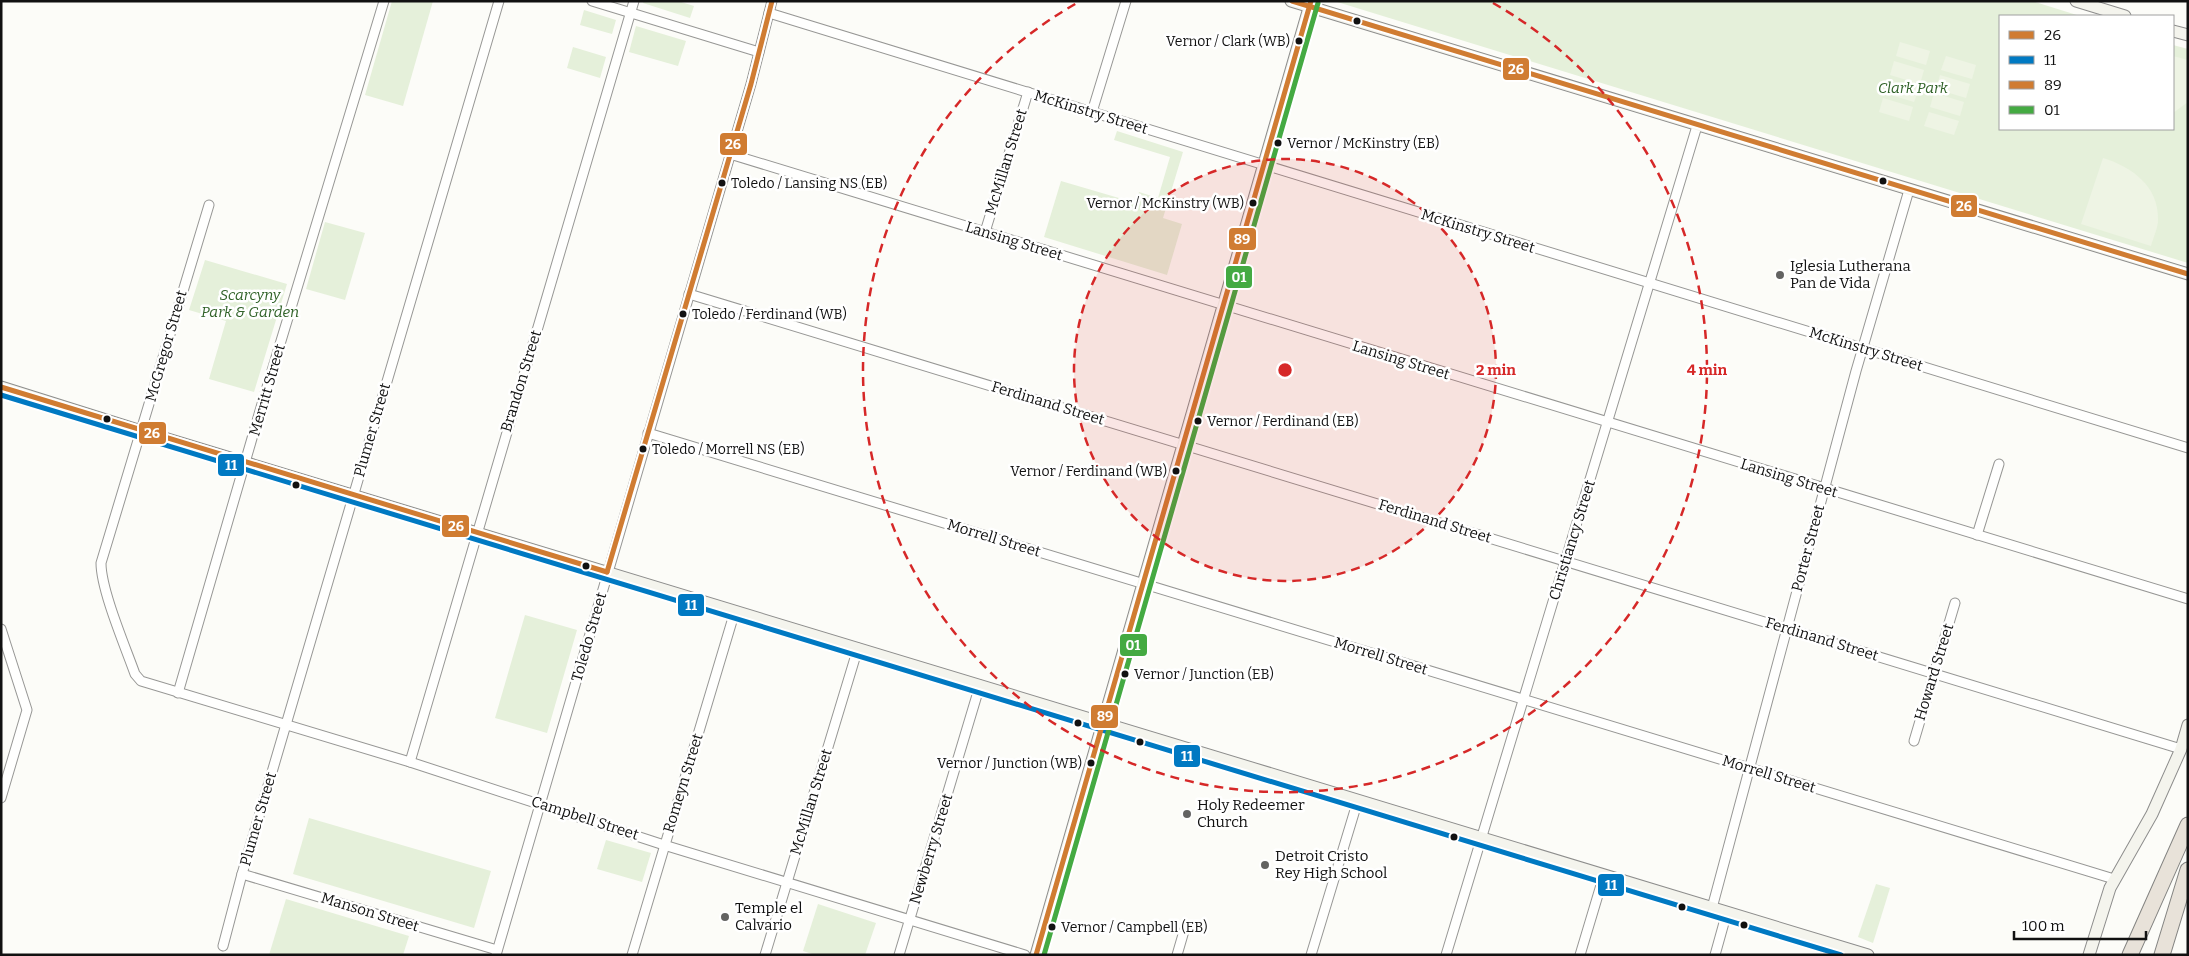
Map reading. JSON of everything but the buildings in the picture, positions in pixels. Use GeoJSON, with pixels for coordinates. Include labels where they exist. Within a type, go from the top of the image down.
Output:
{"type":"FeatureCollection","features":[{"type":"Feature","properties":{"kind":"highway"},"geometry":{"type":"LineString","coordinates":[[2130,955],[2188,825]]}},
{"type":"Feature","properties":{"kind":"highway"},"geometry":{"type":"LineString","coordinates":[[2162,955],[2188,870]]}},
{"type":"Feature","properties":{"kind":"street","name":"Merritt Street"},"geometry":{"type":"LineString","coordinates":[[178,692],[384,1]]}},
{"type":"Feature","properties":{"kind":"street","name":"Plumer Street"},"geometry":{"type":"LineString","coordinates":[[223,946],[242,874],[499,1]]}},
{"type":"Feature","properties":{"kind":"street"},"geometry":{"type":"LineString","coordinates":[[592,1],[759,52]]}},
{"type":"Feature","properties":{"kind":"street","name":"Brandon Street"},"geometry":{"type":"LineString","coordinates":[[410,762],[634,1]]}},
{"type":"Feature","properties":{"kind":"street","name":"Toledo Street"},"geometry":{"type":"LineString","coordinates":[[496,952],[730,154],[772,1]]}},
{"type":"Feature","properties":{"kind":"street"},"geometry":{"type":"LineString","coordinates":[[1092,112],[1126,1]]}},
{"type":"Feature","properties":{"kind":"street"},"geometry":{"type":"LineString","coordinates":[[1291,1],[1310,4],[1697,126],[2188,274]]}},
{"type":"Feature","properties":{"kind":"street"},"geometry":{"type":"LineString","coordinates":[[2076,1],[2098,4],[2122,15]]}},
{"type":"Feature","properties":{"kind":"street"},"geometry":{"type":"LineString","coordinates":[[1036,955],[1310,4]]}},
{"type":"Feature","properties":{"kind":"street","name":"McKinstry Street"},"geometry":{"type":"LineString","coordinates":[[769,13],[2188,448]]}},
{"type":"Feature","properties":{"kind":"street"},"geometry":{"type":"LineString","coordinates":[[2174,31],[2188,35]]}},
{"type":"Feature","properties":{"kind":"street","name":"McMillan Street"},"geometry":{"type":"LineString","coordinates":[[985,232],[1028,92]]}},
{"type":"Feature","properties":{"kind":"street","name":"Christiancy Street"},"geometry":{"type":"LineString","coordinates":[[1446,955],[1697,126]]}},
{"type":"Feature","properties":{"kind":"street","name":"Lansing Street"},"geometry":{"type":"LineString","coordinates":[[730,154],[2188,599]]}},
{"type":"Feature","properties":{"kind":"street","name":"Porter Street"},"geometry":{"type":"LineString","coordinates":[[1712,908],[1862,348],[1909,190]]}},
{"type":"Feature","properties":{"kind":"street","name":"McGregor Street"},"geometry":{"type":"LineString","coordinates":[[145,683],[135,674],[102,577],[101,562],[209,204]]}},
{"type":"Feature","properties":{"kind":"street","name":"Ferdinand Street"},"geometry":{"type":"LineString","coordinates":[[689,294],[2181,748]]}},
{"type":"Feature","properties":{"kind":"street"},"geometry":{"type":"LineString","coordinates":[[1,387],[245,463],[1727,912],[1850,952],[1868,955]]}},
{"type":"Feature","properties":{"kind":"street","name":"Morrell Street"},"geometry":{"type":"LineString","coordinates":[[648,433],[2114,878]]}},
{"type":"Feature","properties":{"kind":"street"},"geometry":{"type":"LineString","coordinates":[[1977,535],[1999,464]]}},
{"type":"Feature","properties":{"kind":"street","name":"Howard Street"},"geometry":{"type":"LineString","coordinates":[[1914,741],[1955,603]]}},
{"type":"Feature","properties":{"kind":"street","name":"Romeyn Street"},"geometry":{"type":"LineString","coordinates":[[632,955],[735,611]]}},
{"type":"Feature","properties":{"kind":"street"},"geometry":{"type":"LineString","coordinates":[[1,629],[26,710],[1,798]]}},
{"type":"Feature","properties":{"kind":"street","name":"McMillan Street"},"geometry":{"type":"LineString","coordinates":[[765,955],[858,648]]}},
{"type":"Feature","properties":{"kind":"street","name":"Campbell Street"},"geometry":{"type":"LineString","coordinates":[[145,683],[410,762],[664,845],[1025,955]]}},
{"type":"Feature","properties":{"kind":"street","name":"Newberry Street"},"geometry":{"type":"LineString","coordinates":[[899,955],[980,685]]}},
{"type":"Feature","properties":{"kind":"street"},"geometry":{"type":"LineString","coordinates":[[2090,955],[2114,878],[2152,814],[2181,748],[2188,725]]}},
{"type":"Feature","properties":{"kind":"street"},"geometry":{"type":"LineString","coordinates":[[1311,955],[1358,800]]}},
{"type":"Feature","properties":{"kind":"street","name":"Manson Street"},"geometry":{"type":"LineString","coordinates":[[242,874],[496,952]]}},
{"type":"Feature","properties":{"kind":"street"},"geometry":{"type":"LineString","coordinates":[[1580,955],[1604,875]]}},
{"type":"Feature","properties":{"kind":"street"},"geometry":{"type":"LineString","coordinates":[[1714,955],[1727,912]]}},
{"type":"Feature","properties":{"kind":"street"},"geometry":{"type":"LineString","coordinates":[[1177,955],[1184,932]]}},
{"type":"Feature","properties":{"kind":"green space"},"geometry":{"type":"Polygon","coordinates":[[[392,1],[433,1],[403,106],[365,95],[392,1]]]}},
{"type":"Feature","properties":{"kind":"green space"},"geometry":{"type":"Polygon","coordinates":[[[644,1],[678,1],[694,6],[690,18],[643,3],[644,1]]]}},
{"type":"Feature","properties":{"kind":"green space","name":"Clark Park"},"geometry":{"type":"Polygon","coordinates":[[[1334,1],[2032,1],[2077,15],[1999,15],[1999,130],[2174,130],[2174,45],[2188,49],[2188,263],[1334,1]]]}},
{"type":"Feature","properties":{"kind":"green space"},"geometry":{"type":"Polygon","coordinates":[[[584,10],[616,20],[612,34],[580,25],[584,10]]]}},
{"type":"Feature","properties":{"kind":"green space"},"geometry":{"type":"Polygon","coordinates":[[[636,26],[686,41],[678,66],[629,52],[636,26]]]}},
{"type":"Feature","properties":{"kind":"green space"},"geometry":{"type":"Polygon","coordinates":[[[1900,42],[1930,51],[1926,65],[1896,56],[1900,42]]]}},
{"type":"Feature","properties":{"kind":"green space"},"geometry":{"type":"Polygon","coordinates":[[[573,47],[606,57],[600,78],[567,68],[573,47]]]}},
{"type":"Feature","properties":{"kind":"green space"},"geometry":{"type":"Polygon","coordinates":[[[1946,56],[1976,65],[1972,79],[1941,70],[1946,56]]]}},
{"type":"Feature","properties":{"kind":"green space"},"geometry":{"type":"Polygon","coordinates":[[[2174,56],[2188,60],[2188,102],[2174,112],[2174,56]]]}},
{"type":"Feature","properties":{"kind":"green space"},"geometry":{"type":"Polygon","coordinates":[[[1894,61],[1924,70],[1920,84],[1890,75],[1894,61]]]}},
{"type":"Feature","properties":{"kind":"green space"},"geometry":{"type":"Polygon","coordinates":[[[1940,75],[1970,84],[1966,98],[1936,89],[1940,75]]]}},
{"type":"Feature","properties":{"kind":"green space"},"geometry":{"type":"Polygon","coordinates":[[[1889,80],[1919,89],[1914,102],[1884,93],[1889,80]]]}},
{"type":"Feature","properties":{"kind":"green space"},"geometry":{"type":"Polygon","coordinates":[[[1934,93],[1964,102],[1960,116],[1930,107],[1934,93]]]}},
{"type":"Feature","properties":{"kind":"green space"},"geometry":{"type":"Polygon","coordinates":[[[1883,98],[1913,107],[1909,121],[1879,112],[1883,98]]]}},
{"type":"Feature","properties":{"kind":"green space"},"geometry":{"type":"Polygon","coordinates":[[[1929,112],[1959,121],[1954,135],[1924,126],[1929,112]]]}},
{"type":"Feature","properties":{"kind":"green space"},"geometry":{"type":"Polygon","coordinates":[[[1117,131],[1183,152],[1163,218],[1182,224],[1167,275],[1044,237],[1061,181],[1136,203],[1139,192],[1158,198],[1170,157],[1114,140],[1117,131]]]}},
{"type":"Feature","properties":{"kind":"green space"},"geometry":{"type":"Polygon","coordinates":[[[2103,158],[2133,173],[2149,188],[2154,197],[2158,220],[2151,246],[2081,224],[2103,158]]]}},
{"type":"Feature","properties":{"kind":"green space"},"geometry":{"type":"Polygon","coordinates":[[[325,222],[365,233],[345,300],[306,289],[325,222]]]}},
{"type":"Feature","properties":{"kind":"green space","name":"Scarcyny Park & Garden"},"geometry":{"type":"Polygon","coordinates":[[[205,260],[287,284],[254,392],[209,379],[226,321],[189,310],[205,260]]]}},
{"type":"Feature","properties":{"kind":"green space"},"geometry":{"type":"Polygon","coordinates":[[[525,615],[577,630],[547,733],[495,718],[525,615]]]}},
{"type":"Feature","properties":{"kind":"green space"},"geometry":{"type":"Polygon","coordinates":[[[309,818],[491,871],[474,928],[293,874],[309,818]]]}},
{"type":"Feature","properties":{"kind":"green space"},"geometry":{"type":"Polygon","coordinates":[[[606,840],[651,853],[642,882],[597,869],[606,840]]]}},
{"type":"Feature","properties":{"kind":"green space"},"geometry":{"type":"Polygon","coordinates":[[[1876,884],[1890,888],[1873,943],[1858,937],[1876,884]]]}},
{"type":"Feature","properties":{"kind":"green space"},"geometry":{"type":"Polygon","coordinates":[[[286,899],[409,936],[403,955],[269,955],[286,899]]]}},
{"type":"Feature","properties":{"kind":"green space"},"geometry":{"type":"Polygon","coordinates":[[[818,904],[876,923],[865,955],[815,955],[803,951],[818,904]]]}},
{"type":"Feature","properties":{"kind":"transit line","name":"26"},"geometry":{"type":"LineString","coordinates":[[607,572],[751,84],[772,1]]}},
{"type":"Feature","properties":{"kind":"transit line","name":"26"},"geometry":{"type":"LineString","coordinates":[[1292,1],[2188,274]]}},
{"type":"Feature","properties":{"kind":"transit line","name":"89"},"geometry":{"type":"LineString","coordinates":[[1036,955],[1311,1]]}},
{"type":"Feature","properties":{"kind":"transit line","name":"01"},"geometry":{"type":"LineString","coordinates":[[1044,955],[1318,3]]}},
{"type":"Feature","properties":{"kind":"transit line","name":"26"},"geometry":{"type":"LineString","coordinates":[[1,387],[607,572]]}},
{"type":"Feature","properties":{"kind":"transit line","name":"11"},"geometry":{"type":"LineString","coordinates":[[1,395],[1841,955]]}},
{"type":"Feature","properties":{"kind":"place","name":"Vernor / Clark (WB)"},"geometry":{"type":"Point","coordinates":[1299,41]}},
{"type":"Feature","properties":{"kind":"place","name":"Vernor / McKinstry (EB)"},"geometry":{"type":"Point","coordinates":[1278,143]}},
{"type":"Feature","properties":{"kind":"place","name":"Toledo / Lansing NS (EB)"},"geometry":{"type":"Point","coordinates":[722,183]}},
{"type":"Feature","properties":{"kind":"place","name":"Vernor / McKinstry (WB)"},"geometry":{"type":"Point","coordinates":[1253,203]}},
{"type":"Feature","properties":{"kind":"place","name":"Iglesia Lutherana Pan de Vida"},"geometry":{"type":"Point","coordinates":[1780,275]}},
{"type":"Feature","properties":{"kind":"place","name":"Toledo / Ferdinand (WB)"},"geometry":{"type":"Point","coordinates":[683,314]}},
{"type":"Feature","properties":{"kind":"place","name":"Vernor / Ferdinand (EB)"},"geometry":{"type":"Point","coordinates":[1198,421]}},
{"type":"Feature","properties":{"kind":"place","name":"Toledo / Morrell NS (EB)"},"geometry":{"type":"Point","coordinates":[643,449]}},
{"type":"Feature","properties":{"kind":"place","name":"Vernor / Ferdinand (WB)"},"geometry":{"type":"Point","coordinates":[1176,471]}},
{"type":"Feature","properties":{"kind":"place","name":"Vernor / Junction (EB)"},"geometry":{"type":"Point","coordinates":[1125,674]}},
{"type":"Feature","properties":{"kind":"place","name":"Vernor / Junction (WB)"},"geometry":{"type":"Point","coordinates":[1091,763]}},
{"type":"Feature","properties":{"kind":"place","name":"Holy Redeemer Church"},"geometry":{"type":"Point","coordinates":[1187,814]}},
{"type":"Feature","properties":{"kind":"place","name":"Detroit Cristo Rey High School"},"geometry":{"type":"Point","coordinates":[1265,865]}},
{"type":"Feature","properties":{"kind":"place","name":"Temple el Calvario"},"geometry":{"type":"Point","coordinates":[725,917]}},
{"type":"Feature","properties":{"kind":"place","name":"Vernor / Campbell (EB)"},"geometry":{"type":"Point","coordinates":[1052,927]}}]}
